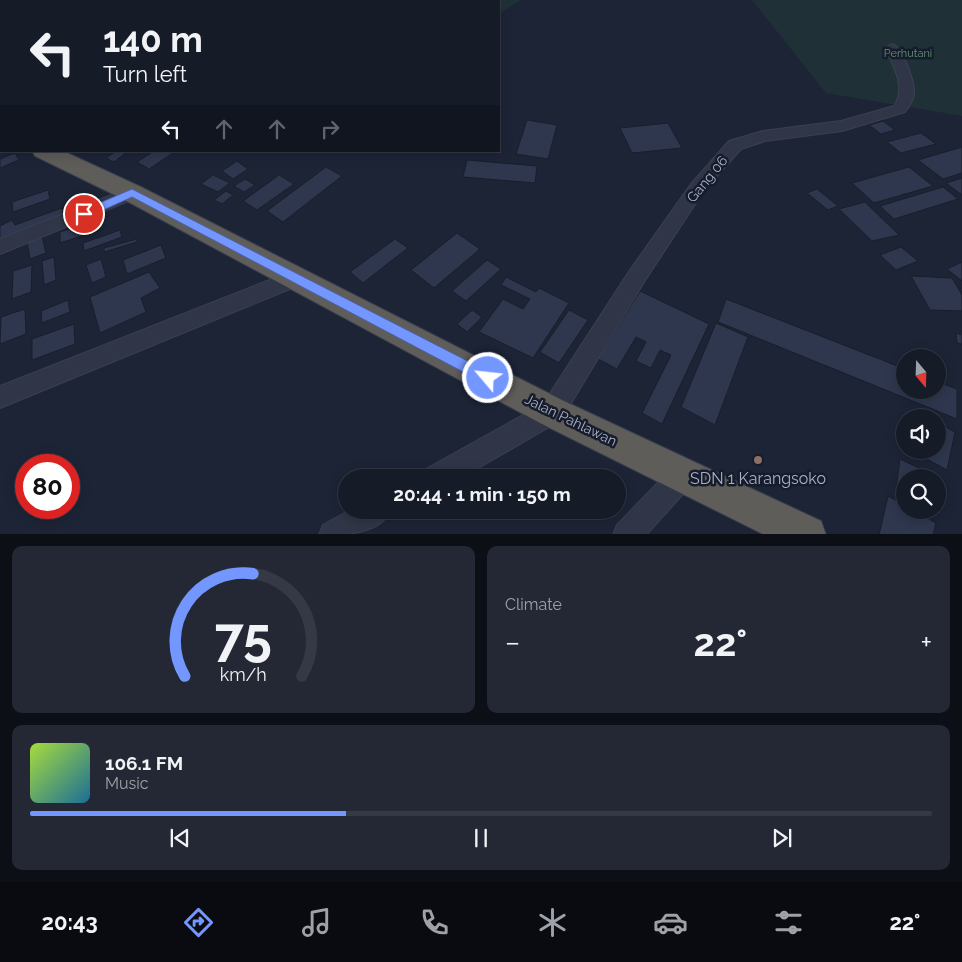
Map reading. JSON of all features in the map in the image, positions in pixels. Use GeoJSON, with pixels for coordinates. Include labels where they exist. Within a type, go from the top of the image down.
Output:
{"type":"FeatureCollection","features":[{"type":"Feature","properties":{"kind":"highway","name":"Jalan Pahlawan"},"geometry":{"type":"LineString","coordinates":[[44,152],[132,193],[552,412],[807,534]]}},
{"type":"Feature","properties":{"kind":"street","name":"Gang 06"},"geometry":{"type":"LineString","coordinates":[[552,412],[637,276],[697,188],[735,145],[763,136],[842,126],[900,109],[907,102],[908,93],[892,48]]}},
{"type":"Feature","properties":{"kind":"street"},"geometry":{"type":"LineString","coordinates":[[0,247],[132,193]]}},
{"type":"Feature","properties":{"kind":"street"},"geometry":{"type":"LineString","coordinates":[[0,397],[295,278]]}},
{"type":"Feature","properties":{"kind":"street"},"geometry":{"type":"LineString","coordinates":[[451,469],[552,412]]}},
{"type":"Feature","properties":{"kind":"street"},"geometry":{"type":"LineString","coordinates":[[627,534],[683,475]]}},
{"type":"Feature","properties":{"kind":"street"},"geometry":{"type":"LineString","coordinates":[[333,534],[360,519]]}},
{"type":"Feature","properties":{"kind":"green space"},"geometry":{"type":"Polygon","coordinates":[[[500,0],[521,0],[500,13],[500,0]]]}},
{"type":"Feature","properties":{"kind":"green space","name":"Perhutani"},"geometry":{"type":"Polygon","coordinates":[[[752,0],[962,0],[962,116],[826,93],[752,0]]]}},
{"type":"Feature","properties":{"kind":"building"},"geometry":{"type":"Polygon","coordinates":[[[527,120],[557,125],[548,159],[516,154],[527,120]]]}},
{"type":"Feature","properties":{"kind":"building"},"geometry":{"type":"Polygon","coordinates":[[[883,121],[895,130],[881,134],[869,125],[883,121]]]}},
{"type":"Feature","properties":{"kind":"building"},"geometry":{"type":"Polygon","coordinates":[[[668,123],[682,148],[632,153],[620,128],[668,123]]]}},
{"type":"Feature","properties":{"kind":"building"},"geometry":{"type":"Polygon","coordinates":[[[921,133],[936,144],[901,153],[887,142],[921,133]]]}},
{"type":"Feature","properties":{"kind":"building"},"geometry":{"type":"Polygon","coordinates":[[[962,147],[962,173],[943,179],[918,160],[962,147]]]}},
{"type":"Feature","properties":{"kind":"building"},"geometry":{"type":"Polygon","coordinates":[[[115,152],[127,152],[114,162],[106,158],[115,152]]]}},
{"type":"Feature","properties":{"kind":"building"},"geometry":{"type":"Polygon","coordinates":[[[152,152],[174,152],[149,169],[137,162],[152,152]]]}},
{"type":"Feature","properties":{"kind":"building"},"geometry":{"type":"Polygon","coordinates":[[[15,153],[19,160],[0,168],[0,159],[15,153]]]}},
{"type":"Feature","properties":{"kind":"building"},"geometry":{"type":"Polygon","coordinates":[[[467,160],[537,166],[535,183],[463,177],[467,160]]]}},
{"type":"Feature","properties":{"kind":"building"},"geometry":{"type":"Polygon","coordinates":[[[237,161],[248,169],[233,179],[222,171],[237,161]]]}},
{"type":"Feature","properties":{"kind":"building"},"geometry":{"type":"Polygon","coordinates":[[[326,167],[342,176],[283,222],[267,211],[326,167]]]}},
{"type":"Feature","properties":{"kind":"building"},"geometry":{"type":"Polygon","coordinates":[[[909,167],[933,186],[874,203],[852,183],[909,167]]]}},
{"type":"Feature","properties":{"kind":"building"},"geometry":{"type":"Polygon","coordinates":[[[213,175],[230,183],[218,192],[201,184],[213,175]]]}},
{"type":"Feature","properties":{"kind":"building"},"geometry":{"type":"Polygon","coordinates":[[[279,175],[294,184],[257,210],[243,201],[279,175]]]}},
{"type":"Feature","properties":{"kind":"building"},"geometry":{"type":"Polygon","coordinates":[[[962,178],[962,195],[946,183],[962,178]]]}},
{"type":"Feature","properties":{"kind":"building"},"geometry":{"type":"Polygon","coordinates":[[[245,179],[255,185],[244,192],[234,186],[245,179]]]}},
{"type":"Feature","properties":{"kind":"building"},"geometry":{"type":"Polygon","coordinates":[[[943,187],[958,199],[894,219],[880,206],[943,187]]]}},
{"type":"Feature","properties":{"kind":"building"},"geometry":{"type":"Polygon","coordinates":[[[817,189],[838,206],[828,210],[807,193],[817,189]]]}},
{"type":"Feature","properties":{"kind":"building"},"geometry":{"type":"Polygon","coordinates":[[[48,190],[50,199],[13,212],[12,202],[48,190]]]}},
{"type":"Feature","properties":{"kind":"building"},"geometry":{"type":"Polygon","coordinates":[[[226,191],[233,195],[222,204],[214,200],[226,191]]]}},
{"type":"Feature","properties":{"kind":"building"},"geometry":{"type":"Polygon","coordinates":[[[865,202],[899,235],[872,241],[839,209],[865,202]]]}},
{"type":"Feature","properties":{"kind":"building"},"geometry":{"type":"Polygon","coordinates":[[[62,208],[64,217],[0,239],[0,226],[12,220],[15,225],[62,208]]]}},
{"type":"Feature","properties":{"kind":"building"},"geometry":{"type":"Polygon","coordinates":[[[99,220],[100,230],[60,243],[60,232],[99,220]]]}},
{"type":"Feature","properties":{"kind":"building"},"geometry":{"type":"Polygon","coordinates":[[[120,230],[122,237],[84,251],[83,243],[120,230]]]}},
{"type":"Feature","properties":{"kind":"building"},"geometry":{"type":"Polygon","coordinates":[[[457,233],[480,249],[434,288],[411,270],[457,233]]]}},
{"type":"Feature","properties":{"kind":"building"},"geometry":{"type":"Polygon","coordinates":[[[42,236],[46,253],[30,259],[27,242],[42,236]]]}},
{"type":"Feature","properties":{"kind":"building"},"geometry":{"type":"Polygon","coordinates":[[[137,239],[137,242],[104,252],[104,248],[137,239]]]}},
{"type":"Feature","properties":{"kind":"building"},"geometry":{"type":"Polygon","coordinates":[[[395,239],[408,248],[363,283],[350,272],[395,239]]]}},
{"type":"Feature","properties":{"kind":"building"},"geometry":{"type":"Polygon","coordinates":[[[161,245],[166,258],[127,274],[123,260],[161,245]]]}},
{"type":"Feature","properties":{"kind":"building"},"geometry":{"type":"Polygon","coordinates":[[[901,247],[918,261],[896,270],[880,255],[901,247]]]}},
{"type":"Feature","properties":{"kind":"building"},"geometry":{"type":"Polygon","coordinates":[[[54,257],[56,280],[44,285],[42,261],[54,257]]]}},
{"type":"Feature","properties":{"kind":"building"},"geometry":{"type":"Polygon","coordinates":[[[101,259],[106,277],[92,283],[86,265],[101,259]]]}},
{"type":"Feature","properties":{"kind":"building"},"geometry":{"type":"Polygon","coordinates":[[[487,260],[501,269],[466,301],[452,291],[487,260]]]}},
{"type":"Feature","properties":{"kind":"building"},"geometry":{"type":"Polygon","coordinates":[[[962,262],[962,281],[947,269],[962,262]]]}},
{"type":"Feature","properties":{"kind":"building"},"geometry":{"type":"Polygon","coordinates":[[[32,265],[31,292],[12,299],[13,271],[32,265]]]}},
{"type":"Feature","properties":{"kind":"building"},"geometry":{"type":"Polygon","coordinates":[[[149,272],[160,288],[141,298],[146,312],[100,333],[90,297],[149,272]]]}},
{"type":"Feature","properties":{"kind":"building"},"geometry":{"type":"Polygon","coordinates":[[[911,276],[952,278],[962,295],[962,311],[930,310],[911,276]]]}},
{"type":"Feature","properties":{"kind":"building"},"geometry":{"type":"Polygon","coordinates":[[[506,277],[536,292],[539,288],[569,303],[533,358],[479,332],[503,299],[523,309],[530,299],[501,285],[506,277]]]}},
{"type":"Feature","properties":{"kind":"building"},"geometry":{"type":"Polygon","coordinates":[[[640,291],[709,324],[662,424],[642,413],[671,355],[660,350],[651,368],[636,361],[646,342],[636,337],[617,369],[598,359],[640,291]]]}},
{"type":"Feature","properties":{"kind":"building"},"geometry":{"type":"Polygon","coordinates":[[[726,299],[896,365],[896,394],[718,322],[726,299]]]}},
{"type":"Feature","properties":{"kind":"building"},"geometry":{"type":"Polygon","coordinates":[[[68,300],[70,312],[42,323],[41,311],[68,300]]]}},
{"type":"Feature","properties":{"kind":"building"},"geometry":{"type":"Polygon","coordinates":[[[25,309],[26,334],[0,344],[1,317],[25,309]]]}},
{"type":"Feature","properties":{"kind":"building"},"geometry":{"type":"Polygon","coordinates":[[[472,310],[482,317],[467,332],[457,324],[472,310]]]}},
{"type":"Feature","properties":{"kind":"building"},"geometry":{"type":"Polygon","coordinates":[[[569,310],[588,320],[559,363],[540,352],[569,310]]]}},
{"type":"Feature","properties":{"kind":"building"},"geometry":{"type":"Polygon","coordinates":[[[716,323],[748,337],[715,425],[681,407],[716,323]]]}},
{"type":"Feature","properties":{"kind":"building"},"geometry":{"type":"Polygon","coordinates":[[[74,324],[75,344],[32,360],[32,339],[74,324]]]}},
{"type":"Feature","properties":{"kind":"building"},"geometry":{"type":"Polygon","coordinates":[[[956,333],[962,335],[962,344],[957,343],[956,333]]]}},
{"type":"Feature","properties":{"kind":"building"},"geometry":{"type":"Polygon","coordinates":[[[946,385],[957,389],[957,419],[946,415],[946,409],[932,409],[908,399],[946,399],[946,385]]]}},
{"type":"Feature","properties":{"kind":"building"},"geometry":{"type":"Polygon","coordinates":[[[946,427],[955,432],[947,470],[927,459],[946,459],[946,427]]]}},
{"type":"Feature","properties":{"kind":"building"},"geometry":{"type":"Polygon","coordinates":[[[900,459],[921,469],[899,469],[900,459]]]}},
{"type":"Feature","properties":{"kind":"building"},"geometry":{"type":"Polygon","coordinates":[[[888,496],[896,500],[896,519],[929,519],[936,523],[933,534],[879,534],[888,496]]]}},
{"type":"Feature","properties":{"kind":"place","name":"SDN 1 Karangsoko"},"geometry":{"type":"Point","coordinates":[758,460]}},
{"type":"Feature","properties":{"kind":"route"},"geometry":{"type":"LineString","coordinates":[[84,214],[132,193],[488,378]]}}]}
